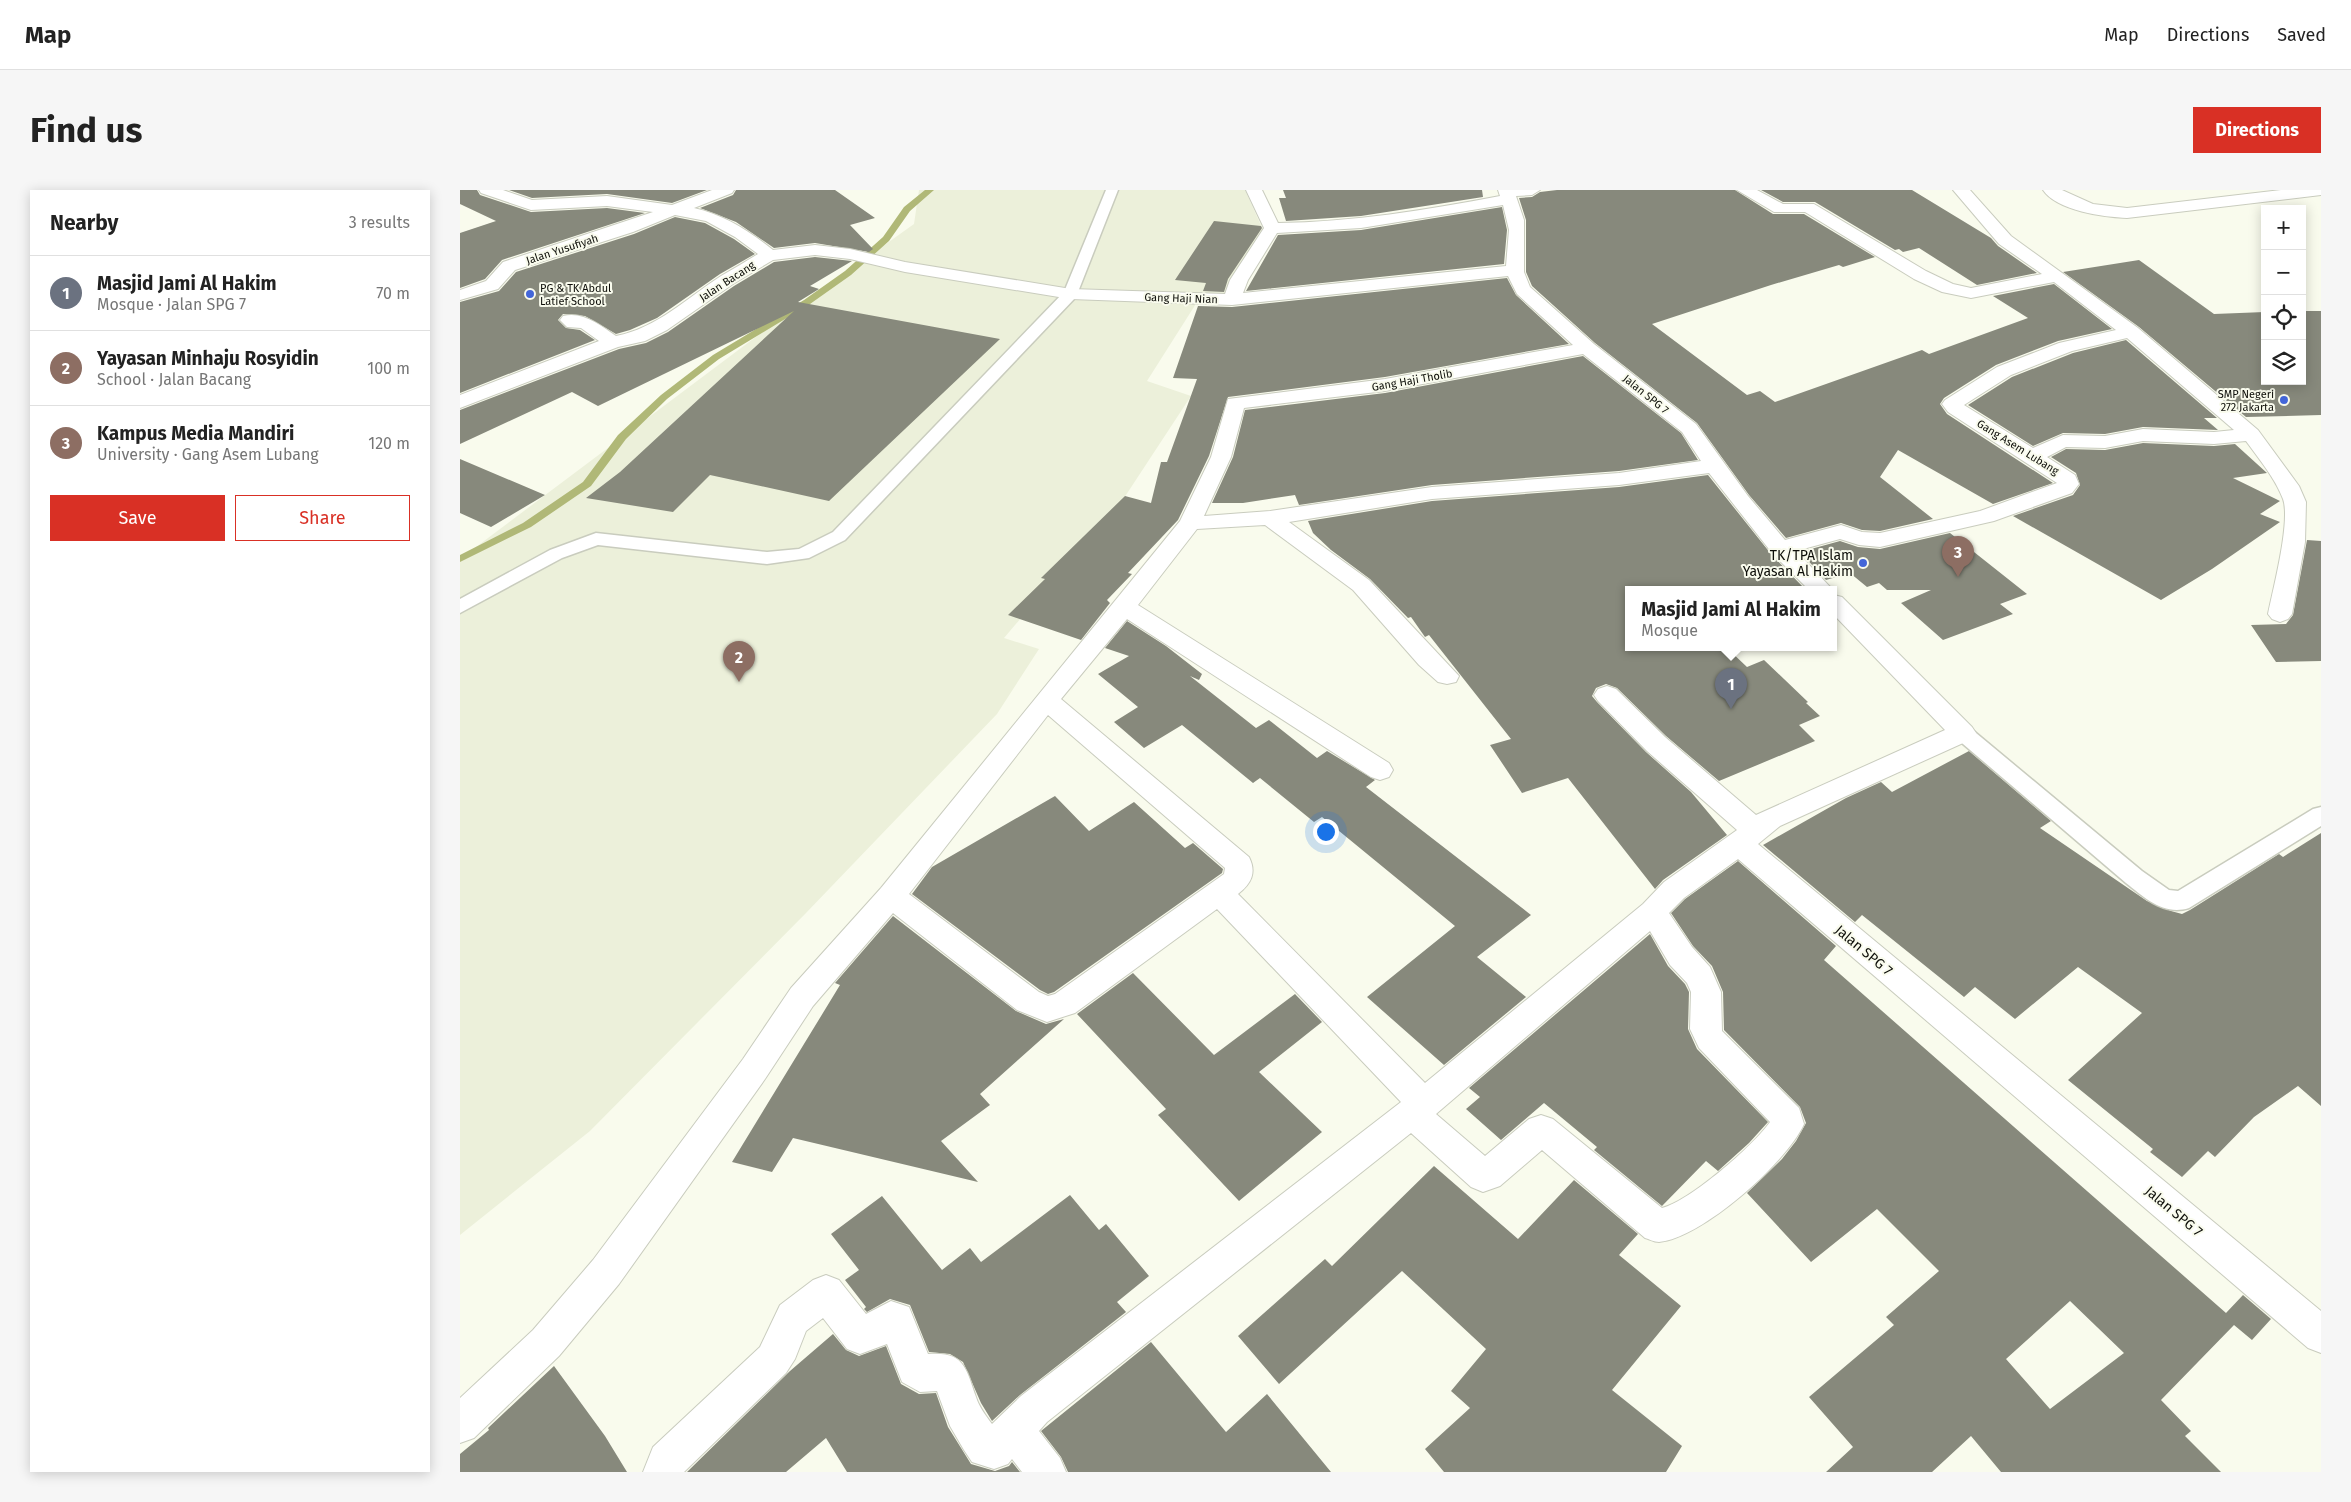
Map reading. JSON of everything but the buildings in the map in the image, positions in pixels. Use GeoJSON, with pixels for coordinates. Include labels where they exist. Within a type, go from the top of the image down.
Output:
{"type":"FeatureCollection","features":[{"type":"Feature","properties":{"kind":"street"},"geometry":{"type":"LineString","coordinates":[[487,190],[531,205],[607,200],[694,213],[712,218],[741,234],[769,255]]}},
{"type":"Feature","properties":{"kind":"street","name":"Jalan Yusufiyah"},"geometry":{"type":"LineString","coordinates":[[460,296],[495,283],[509,266],[671,211],[726,190]]}},
{"type":"Feature","properties":{"kind":"street"},"geometry":{"type":"LineString","coordinates":[[1254,190],[1272,228]]}},
{"type":"Feature","properties":{"kind":"street"},"geometry":{"type":"LineString","coordinates":[[1272,228],[1322,226],[1411,215],[1532,190]]}},
{"type":"Feature","properties":{"kind":"street"},"geometry":{"type":"LineString","coordinates":[[1745,190],[1780,210],[1808,207],[1920,275],[1958,292],[1971,292],[2057,276]]}},
{"type":"Feature","properties":{"kind":"street"},"geometry":{"type":"LineString","coordinates":[[1961,190],[2005,240],[2057,276],[2131,332],[2251,434],[2288,486],[2295,502],[2294,542],[2280,614]]}},
{"type":"Feature","properties":{"kind":"street"},"geometry":{"type":"LineString","coordinates":[[2051,190],[2077,205],[2107,212],[2127,212],[2321,190]]}},
{"type":"Feature","properties":{"kind":"street","name":"Jalan SPG 7"},"geometry":{"type":"LineString","coordinates":[[1507,194],[1516,221],[1514,270],[1516,280],[1523,290],[1587,348],[1689,428],[1700,441],[1714,466],[1780,548],[1818,586]]}},
{"type":"Feature","properties":{"kind":"street"},"geometry":{"type":"LineString","coordinates":[[1232,300],[1239,280],[1272,228]]}},
{"type":"Feature","properties":{"kind":"street","name":"Jalan Bacang"},"geometry":{"type":"LineString","coordinates":[[460,402],[613,342],[638,337],[661,326],[719,285],[769,255],[815,250],[850,254]]}},
{"type":"Feature","properties":{"kind":"street","name":"Gang Haji Nian"},"geometry":{"type":"LineString","coordinates":[[850,254],[905,267],[1071,294],[1232,300],[1514,270]]}},
{"type":"Feature","properties":{"kind":"street"},"geometry":{"type":"LineString","coordinates":[[569,320],[573,323],[585,323],[613,342]]}},
{"type":"Feature","properties":{"kind":"street","name":"Gang Asem Lubang"},"geometry":{"type":"LineString","coordinates":[[1780,548],[1842,532],[1872,540],[1957,523],[1986,516],[2066,486],[2068,479],[1955,408],[1953,402],[2004,371],[2023,363],[2066,347],[2131,332]]}},
{"type":"Feature","properties":{"kind":"street","name":"Gang Haji Tholib"},"geometry":{"type":"LineString","coordinates":[[1190,523],[1221,457],[1235,403],[1385,386],[1587,348]]}},
{"type":"Feature","properties":{"kind":"street"},"geometry":{"type":"LineString","coordinates":[[2033,456],[2063,441],[2105,442],[2143,435],[2214,438],[2251,434]]}},
{"type":"Feature","properties":{"kind":"street"},"geometry":{"type":"LineString","coordinates":[[460,1424],[546,1343],[606,1272],[754,1069],[802,997],[891,896],[1046,700],[1124,607],[1190,523],[1270,518],[1432,493],[1619,479],[1714,466]]}},
{"type":"Feature","properties":{"kind":"street"},"geometry":{"type":"LineString","coordinates":[[1270,518],[1361,585],[1428,659],[1447,676]]}},
{"type":"Feature","properties":{"kind":"street"},"geometry":{"type":"LineString","coordinates":[[662,1472],[667,1461],[773,1360],[782,1346],[786,1330],[793,1318],[826,1292],[860,1336],[872,1332],[892,1319],[896,1320],[915,1369],[920,1373],[931,1371],[946,1375],[953,1380],[957,1398],[967,1423],[986,1448],[994,1450],[1034,1409],[1418,1108],[1653,912],[1674,890],[1770,819],[1963,733],[1837,605]]}},
{"type":"Feature","properties":{"kind":"street"},"geometry":{"type":"LineString","coordinates":[[1124,607],[1380,770]]}},
{"type":"Feature","properties":{"kind":"street","name":"Jalan SPG 7"},"geometry":{"type":"LineString","coordinates":[[1607,695],[1748,836],[1760,863],[2321,1335]]}},
{"type":"Feature","properties":{"kind":"street"},"geometry":{"type":"LineString","coordinates":[[891,896],[1028,1001],[1047,1009],[1064,1004],[1238,879],[1239,865],[1046,700]]}},
{"type":"Feature","properties":{"kind":"street"},"geometry":{"type":"LineString","coordinates":[[1219,893],[1483,1176],[1488,1175],[1541,1130],[1657,1226],[1664,1226],[1678,1220],[1742,1174],[1788,1124],[1787,1118],[1710,1039],[1706,1029],[1706,992],[1699,976],[1681,956],[1653,912]]}},
{"type":"Feature","properties":{"kind":"street"},"geometry":{"type":"LineString","coordinates":[[1014,1429],[1046,1472]]}},
{"type":"Feature","properties":{"kind":"lane"},"geometry":{"type":"LineString","coordinates":[[460,608],[556,554],[596,539],[767,558],[803,554],[839,536],[1071,294],[1112,190]]}},
{"type":"Feature","properties":{"kind":"lane"},"geometry":{"type":"LineString","coordinates":[[1963,733],[2134,877],[2164,899],[2181,901],[2205,884],[2321,815]]}},
{"type":"Feature","properties":{"kind":"shaded area"},"geometry":{"type":"Polygon","coordinates":[[[919,190],[1245,190],[1263,230],[1227,299],[1199,299],[1147,381],[1191,396],[1126,495],[1004,638],[1039,649],[997,714],[806,913],[590,1131],[460,1235],[460,559],[753,339],[914,224],[919,190]]]}},
{"type":"Feature","properties":{"kind":"waterway"},"geometry":{"type":"LineString","coordinates":[[460,559],[527,525],[587,484],[622,437],[664,397],[716,357],[807,302],[848,273],[886,239],[907,209],[930,190]]}},
{"type":"Feature","properties":{"kind":"place","name":"PG & TK Abdul Latief School"},"geometry":{"type":"Point","coordinates":[530,294]}},
{"type":"Feature","properties":{"kind":"place","name":"SMP Negeri 272 Jakarta"},"geometry":{"type":"Point","coordinates":[2284,400]}},
{"type":"Feature","properties":{"kind":"place","name":"TK/TPA Islam Yayasan Al Hakim"},"geometry":{"type":"Point","coordinates":[1863,563]}},
{"type":"Feature","properties":{"kind":"place","name":"Kampus Media Mandiri"},"geometry":{"type":"Point","coordinates":[1958,577]}},
{"type":"Feature","properties":{"kind":"place","name":"Yayasan Minhaju Rosyidin"},"geometry":{"type":"Point","coordinates":[739,682]}},
{"type":"Feature","properties":{"kind":"place","name":"Masjid Jami Al Hakim"},"geometry":{"type":"Point","coordinates":[1731,709]}}]}
